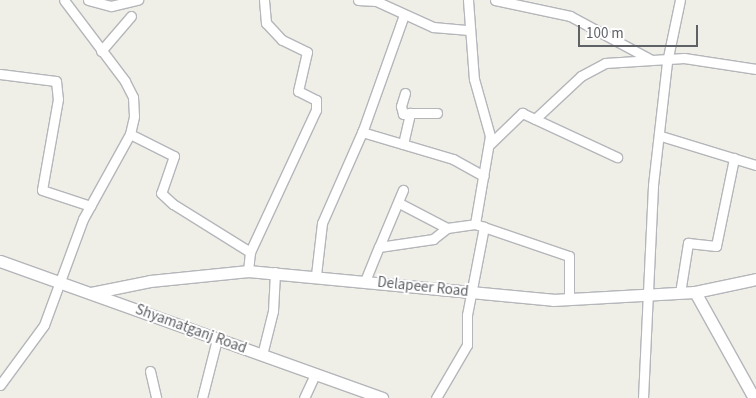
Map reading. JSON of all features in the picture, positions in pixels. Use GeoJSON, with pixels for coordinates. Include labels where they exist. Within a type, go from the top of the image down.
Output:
{"type":"FeatureCollection","features":[{"type":"Feature","properties":{"kind":"street"},"geometry":{"type":"LineString","coordinates":[[0,385],[44,324],[90,206],[130,134],[133,97],[64,0]]}},
{"type":"Feature","properties":{"kind":"street"},"geometry":{"type":"LineString","coordinates":[[88,0],[111,6],[138,0]]}},
{"type":"Feature","properties":{"kind":"street"},"geometry":{"type":"LineString","coordinates":[[248,271],[250,252],[316,110],[316,100],[298,91],[307,52],[282,40],[266,23],[264,0]]}},
{"type":"Feature","properties":{"kind":"street"},"geometry":{"type":"LineString","coordinates":[[358,0],[376,1],[433,27],[469,30]]}},
{"type":"Feature","properties":{"kind":"street"},"geometry":{"type":"LineString","coordinates":[[436,398],[467,345],[484,176],[490,144],[474,79],[468,0]]}},
{"type":"Feature","properties":{"kind":"street"},"geometry":{"type":"LineString","coordinates":[[495,0],[570,16],[650,58],[667,62],[708,60],[756,69]]}},
{"type":"Feature","properties":{"kind":"street"},"geometry":{"type":"LineString","coordinates":[[643,398],[653,185],[661,136],[667,62],[680,0]]}},
{"type":"Feature","properties":{"kind":"street"},"geometry":{"type":"LineString","coordinates":[[316,275],[322,222],[362,132],[404,15]]}},
{"type":"Feature","properties":{"kind":"street"},"geometry":{"type":"LineString","coordinates":[[101,51],[131,16]]}},
{"type":"Feature","properties":{"kind":"street"},"geometry":{"type":"LineString","coordinates":[[535,119],[595,66],[650,58]]}},
{"type":"Feature","properties":{"kind":"street"},"geometry":{"type":"LineString","coordinates":[[0,74],[56,81],[58,99],[42,190],[90,206]]}},
{"type":"Feature","properties":{"kind":"street"},"geometry":{"type":"LineString","coordinates":[[405,93],[401,106],[403,114],[437,113]]}},
{"type":"Feature","properties":{"kind":"street"},"geometry":{"type":"LineString","coordinates":[[403,144],[410,113]]}},
{"type":"Feature","properties":{"kind":"street"},"geometry":{"type":"LineString","coordinates":[[490,144],[522,113],[617,156]]}},
{"type":"Feature","properties":{"kind":"street"},"geometry":{"type":"LineString","coordinates":[[362,132],[453,159],[484,176]]}},
{"type":"Feature","properties":{"kind":"street"},"geometry":{"type":"LineString","coordinates":[[130,134],[174,156],[161,193],[173,204],[250,252]]}},
{"type":"Feature","properties":{"kind":"street"},"geometry":{"type":"LineString","coordinates":[[661,136],[756,165]]}},
{"type":"Feature","properties":{"kind":"street"},"geometry":{"type":"LineString","coordinates":[[680,293],[688,243],[711,249],[716,246],[734,158]]}},
{"type":"Feature","properties":{"kind":"street"},"geometry":{"type":"LineString","coordinates":[[365,281],[403,190]]}},
{"type":"Feature","properties":{"kind":"street"},"geometry":{"type":"LineString","coordinates":[[399,203],[434,217],[447,228]]}},
{"type":"Feature","properties":{"kind":"street"},"geometry":{"type":"LineString","coordinates":[[379,246],[433,239],[447,228],[480,226],[569,256],[569,299]]}},
{"type":"Feature","properties":{"kind":"street","name":"Shyamatganj Road"},"geometry":{"type":"LineString","coordinates":[[0,261],[374,397]]}},
{"type":"Feature","properties":{"kind":"street","name":"Delapeer Road"},"geometry":{"type":"LineString","coordinates":[[91,293],[150,281],[248,271],[316,275],[471,292],[569,299],[696,292],[756,279]]}},
{"type":"Feature","properties":{"kind":"street"},"geometry":{"type":"LineString","coordinates":[[262,355],[273,311],[275,272]]}},
{"type":"Feature","properties":{"kind":"street"},"geometry":{"type":"LineString","coordinates":[[696,292],[754,398]]}},
{"type":"Feature","properties":{"kind":"street"},"geometry":{"type":"LineString","coordinates":[[202,398],[217,339]]}},
{"type":"Feature","properties":{"kind":"street"},"geometry":{"type":"LineString","coordinates":[[150,371],[156,398]]}},
{"type":"Feature","properties":{"kind":"street"},"geometry":{"type":"LineString","coordinates":[[304,398],[315,374]]}}]}
